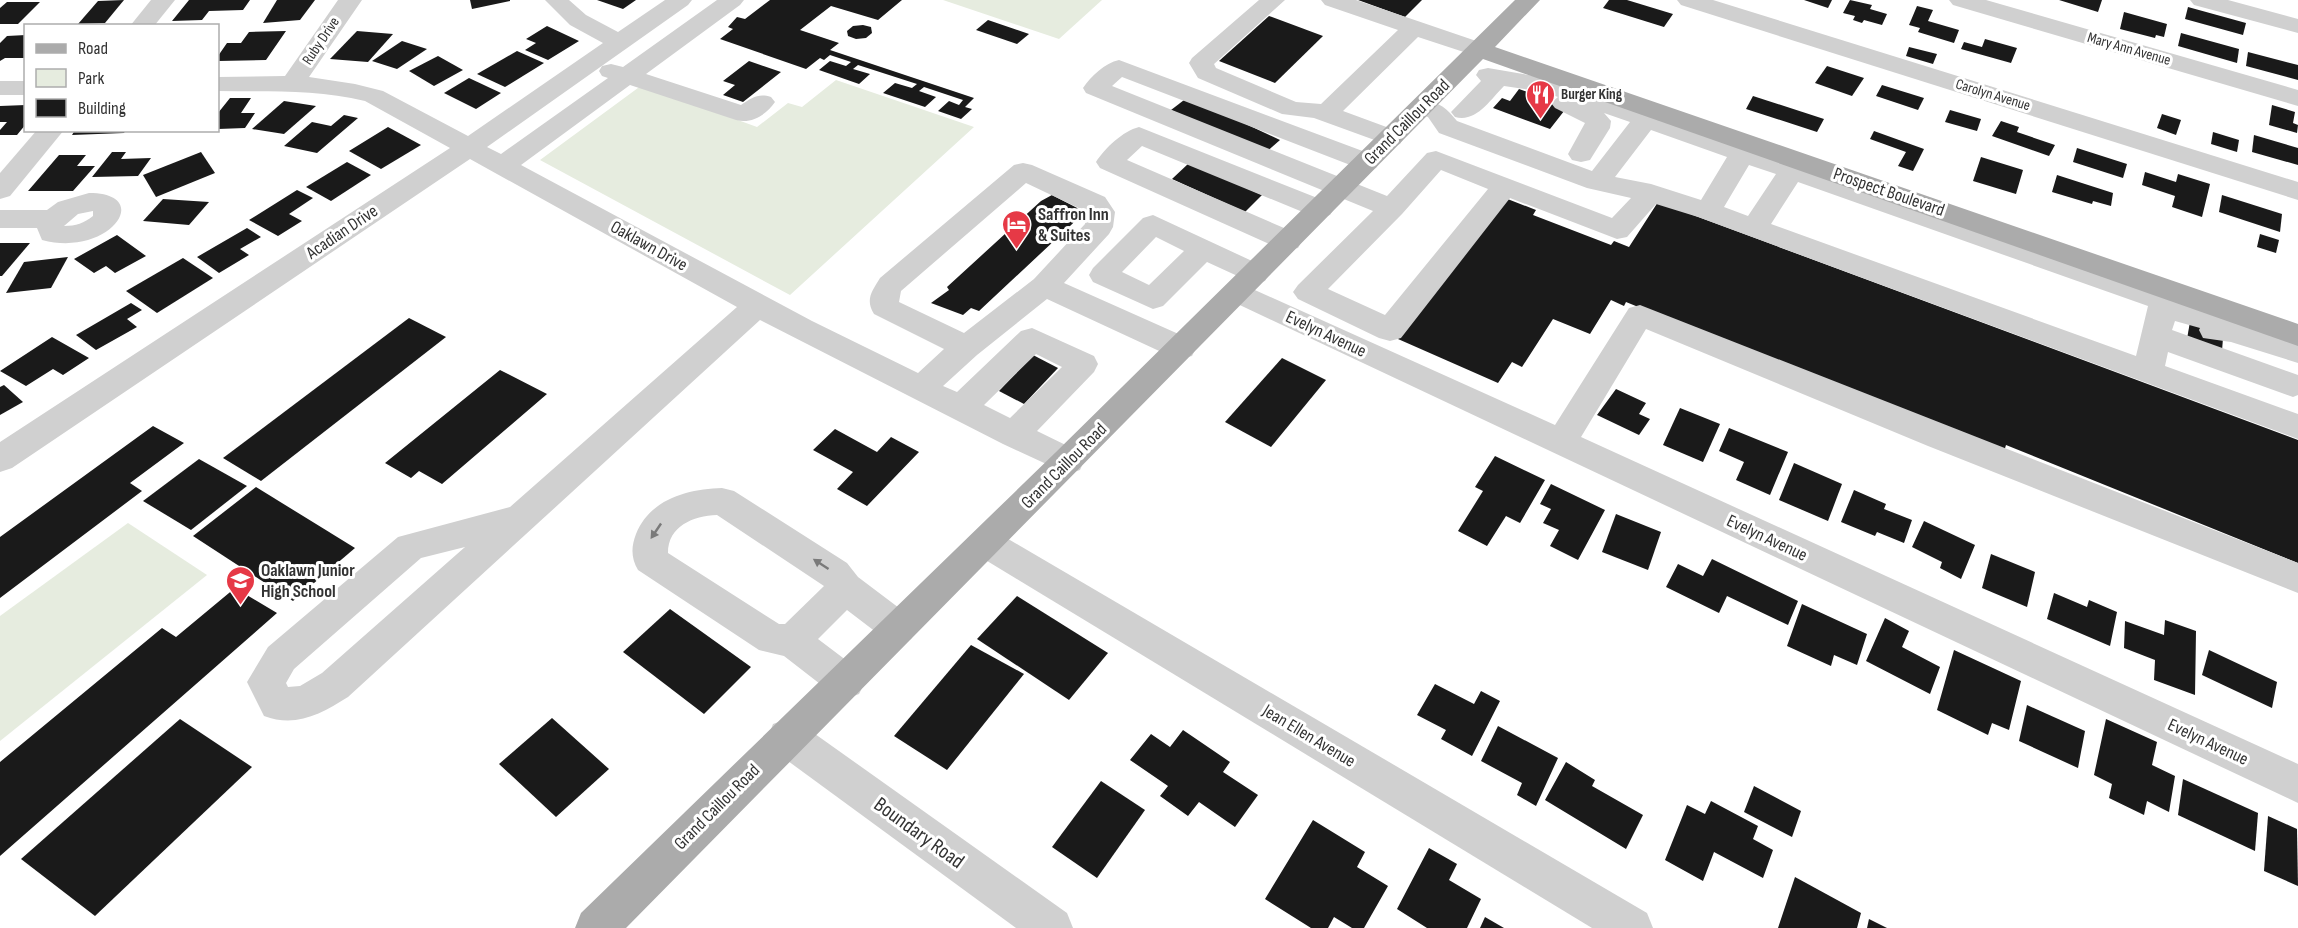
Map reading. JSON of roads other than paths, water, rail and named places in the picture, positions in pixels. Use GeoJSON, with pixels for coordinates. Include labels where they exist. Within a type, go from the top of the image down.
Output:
{"type":"FeatureCollection","features":[{"type":"Feature","properties":{"kind":"main road","name":"Grand Caillou Road"},"geometry":{"type":"LineString","coordinates":[[596,928],[986,543],[1391,138],[1430,109],[1483,62],[1528,0]]}},
{"type":"Feature","properties":{"kind":"main road","name":"Prospect Boulevard"},"geometry":{"type":"LineString","coordinates":[[1483,62],[1551,80],[1893,200]]}},
{"type":"Feature","properties":{"kind":"main road","name":"Prospect Boulevard"},"geometry":{"type":"LineString","coordinates":[[1483,62],[2298,320]]}},
{"type":"Feature","properties":{"kind":"main road"},"geometry":{"type":"LineString","coordinates":[[2182,316],[2298,335]]}},
{"type":"Feature","properties":{"kind":"street"},"geometry":{"type":"LineString","coordinates":[[143,24],[163,0]]}},
{"type":"Feature","properties":{"kind":"street","name":"Ruby Drive"},"geometry":{"type":"LineString","coordinates":[[293,83],[350,0]]}},
{"type":"Feature","properties":{"kind":"street"},"geometry":{"type":"LineString","coordinates":[[557,0],[568,13],[585,26],[620,42]]}},
{"type":"Feature","properties":{"kind":"street","name":"Acadian Drive"},"geometry":{"type":"LineString","coordinates":[[0,459],[470,147],[680,0]]}},
{"type":"Feature","properties":{"kind":"street"},"geometry":{"type":"LineString","coordinates":[[503,166],[732,0]]}},
{"type":"Feature","properties":{"kind":"street"},"geometry":{"type":"LineString","coordinates":[[1273,0],[1201,63],[1207,73],[1291,109],[1318,111],[1391,138]]}},
{"type":"Feature","properties":{"kind":"street"},"geometry":{"type":"LineString","coordinates":[[1333,0],[1414,27],[1545,96],[1588,113],[1598,122],[1597,128],[1581,154]]}},
{"type":"Feature","properties":{"kind":"street","name":"Carolyn Avenue"},"geometry":{"type":"LineString","coordinates":[[1689,0],[2298,191]]}},
{"type":"Feature","properties":{"kind":"street","name":"Mary Ann Avenue"},"geometry":{"type":"LineString","coordinates":[[1961,0],[2298,98]]}},
{"type":"Feature","properties":{"kind":"street"},"geometry":{"type":"LineString","coordinates":[[2202,0],[2298,26]]}},
{"type":"Feature","properties":{"kind":"street"},"geometry":{"type":"LineString","coordinates":[[1326,114],[1414,27]]}},
{"type":"Feature","properties":{"kind":"street"},"geometry":{"type":"LineString","coordinates":[[1483,62],[1460,121],[1436,159],[1392,208],[1308,292],[1381,342],[1505,186]]}},
{"type":"Feature","properties":{"kind":"street"},"geometry":{"type":"LineString","coordinates":[[590,64],[745,115],[762,102]]}},
{"type":"Feature","properties":{"kind":"street"},"geometry":{"type":"LineString","coordinates":[[1330,199],[1095,88],[1119,67],[1367,162]]}},
{"type":"Feature","properties":{"kind":"street"},"geometry":{"type":"LineString","coordinates":[[1460,121],[1604,173],[1651,193],[1708,211],[2291,425],[2295,374],[2107,275],[1893,200],[1742,155],[1690,129],[1646,119],[1551,80]]}},
{"type":"Feature","properties":{"kind":"street","name":"Oaklawn Drive"},"geometry":{"type":"LineString","coordinates":[[219,84],[293,83],[336,87],[374,96],[756,304],[1068,461]]}},
{"type":"Feature","properties":{"kind":"street"},"geometry":{"type":"LineString","coordinates":[[0,88],[24,88]]}},
{"type":"Feature","properties":{"kind":"street"},"geometry":{"type":"LineString","coordinates":[[1430,109],[1448,127],[1460,121],[1581,154],[1604,173]]}},
{"type":"Feature","properties":{"kind":"street"},"geometry":{"type":"LineString","coordinates":[[1604,173],[1646,119]]}},
{"type":"Feature","properties":{"kind":"street"},"geometry":{"type":"LineString","coordinates":[[0,190],[49,132]]}},
{"type":"Feature","properties":{"kind":"street"},"geometry":{"type":"LineString","coordinates":[[1288,241],[1109,162],[1139,135],[1330,199],[1392,208]]}},
{"type":"Feature","properties":{"kind":"street"},"geometry":{"type":"LineString","coordinates":[[1708,211],[1742,155]]}},
{"type":"Feature","properties":{"kind":"street"},"geometry":{"type":"LineString","coordinates":[[1436,159],[1617,230],[1651,193]]}},
{"type":"Feature","properties":{"kind":"street"},"geometry":{"type":"LineString","coordinates":[[921,388],[966,347],[1044,286],[1099,227],[1101,212],[1095,203],[1023,171],[890,285],[884,296],[884,307],[966,347]]}},
{"type":"Feature","properties":{"kind":"street"},"geometry":{"type":"LineString","coordinates":[[1754,228],[1792,171]]}},
{"type":"Feature","properties":{"kind":"street"},"geometry":{"type":"LineString","coordinates":[[0,219],[53,219]]}},
{"type":"Feature","properties":{"kind":"street","name":"Evelyn Avenue"},"geometry":{"type":"LineString","coordinates":[[1204,248],[1246,283],[1381,342],[1561,442],[2298,784]]}},
{"type":"Feature","properties":{"kind":"street"},"geometry":{"type":"LineString","coordinates":[[1044,286],[1181,348]]}},
{"type":"Feature","properties":{"kind":"street"},"geometry":{"type":"LineString","coordinates":[[521,518],[410,547],[281,658],[266,682],[277,704],[305,704],[335,685],[521,518],[756,304]]}},
{"type":"Feature","properties":{"kind":"street"},"geometry":{"type":"LineString","coordinates":[[1561,442],[1640,315],[1939,437],[2298,578]]}},
{"type":"Feature","properties":{"kind":"street"},"geometry":{"type":"LineString","coordinates":[[2148,372],[2182,316]]}},
{"type":"Feature","properties":{"kind":"street"},"geometry":{"type":"LineString","coordinates":[[2182,316],[2298,352]]}},
{"type":"Feature","properties":{"kind":"street"},"geometry":{"type":"LineString","coordinates":[[961,408],[1032,339],[1083,364],[1014,435]]}},
{"type":"Feature","properties":{"kind":"street"},"geometry":{"type":"LineString","coordinates":[[846,682],[792,641],[772,639],[650,560],[648,543],[666,518],[683,507],[702,501],[722,501],[835,573],[845,588],[898,628]]}},
{"type":"Feature","properties":{"kind":"street","name":"Jean Ellen Avenue"},"geometry":{"type":"LineString","coordinates":[[986,543],[1632,928]]}},
{"type":"Feature","properties":{"kind":"street"},"geometry":{"type":"LineString","coordinates":[[792,641],[845,588]]}},
{"type":"Feature","properties":{"kind":"street","name":"Boundary Road"},"geometry":{"type":"LineString","coordinates":[[787,737],[1052,928]]}},
{"type":"Feature","properties":{"kind":"place","name":"Burger King"},"geometry":{"type":"Point","coordinates":[1540,120]}},
{"type":"Feature","properties":{"kind":"place","name":"Saffron Inn & Suites"},"geometry":{"type":"Point","coordinates":[1017,250]}},
{"type":"Feature","properties":{"kind":"place","name":"Oaklawn Junior High School"},"geometry":{"type":"Point","coordinates":[240,606]}}]}
